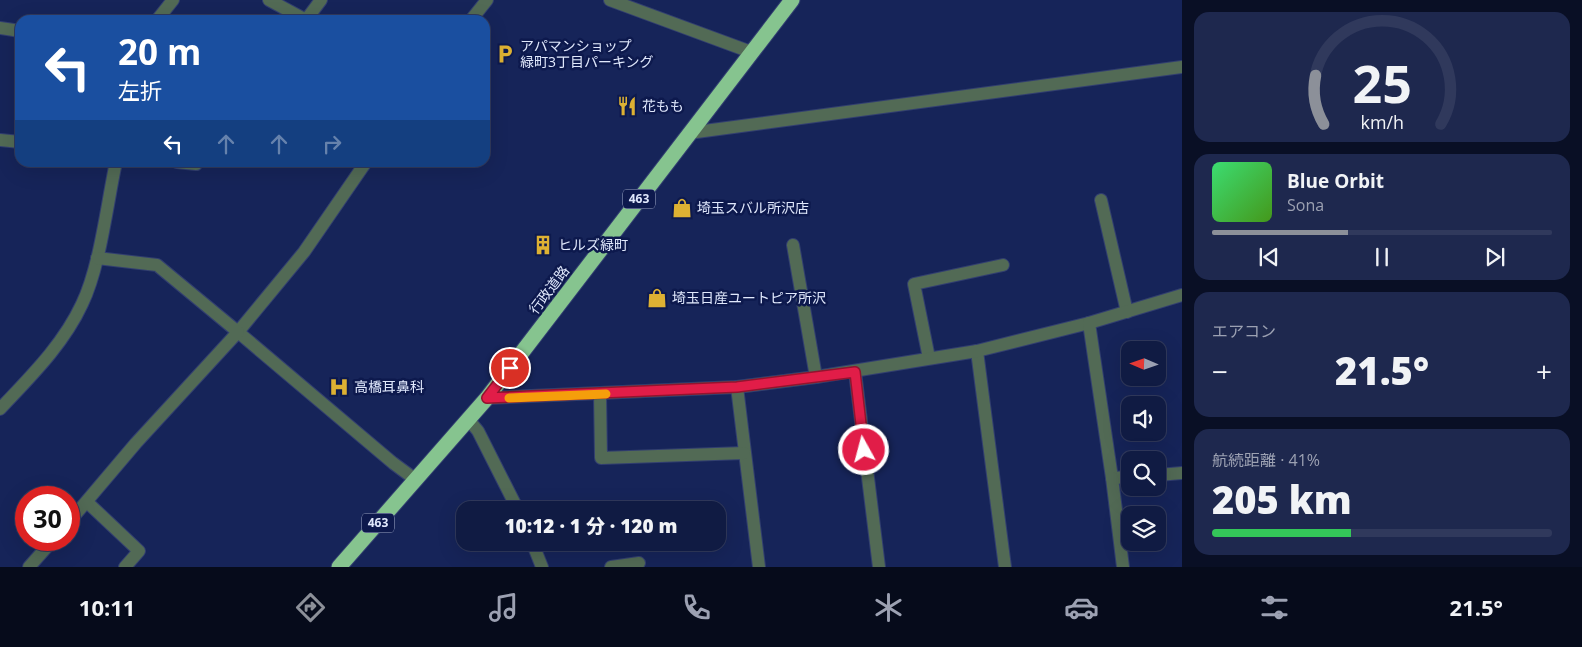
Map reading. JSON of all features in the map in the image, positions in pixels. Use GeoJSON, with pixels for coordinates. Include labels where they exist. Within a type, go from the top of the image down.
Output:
{"type":"FeatureCollection","features":[{"type":"Feature","properties":{"kind":"highway","name":"行政道路"},"geometry":{"type":"LineString","coordinates":[[339,567],[487,398],[792,0]]}},
{"type":"Feature","properties":{"kind":"street"},"geometry":{"type":"LineString","coordinates":[[161,15],[173,0]]}},
{"type":"Feature","properties":{"kind":"street"},"geometry":{"type":"LineString","coordinates":[[269,0],[297,15]]}},
{"type":"Feature","properties":{"kind":"street"},"geometry":{"type":"LineString","coordinates":[[310,15],[321,0]]}},
{"type":"Feature","properties":{"kind":"street"},"geometry":{"type":"LineString","coordinates":[[475,15],[486,0]]}},
{"type":"Feature","properties":{"kind":"street"},"geometry":{"type":"LineString","coordinates":[[610,0],[751,52]]}},
{"type":"Feature","properties":{"kind":"street"},"geometry":{"type":"LineString","coordinates":[[0,28],[15,30]]}},
{"type":"Feature","properties":{"kind":"street"},"geometry":{"type":"LineString","coordinates":[[690,133],[1182,67]]}},
{"type":"Feature","properties":{"kind":"street"},"geometry":{"type":"LineString","coordinates":[[0,140],[15,142]]}},
{"type":"Feature","properties":{"kind":"street"},"geometry":{"type":"LineString","coordinates":[[0,409],[55,349],[83,304],[96,258],[115,167]]}},
{"type":"Feature","properties":{"kind":"street"},"geometry":{"type":"LineString","coordinates":[[80,510],[136,443],[238,332],[304,252],[363,167]]}},
{"type":"Feature","properties":{"kind":"street"},"geometry":{"type":"LineString","coordinates":[[1101,200],[1127,312]]}},
{"type":"Feature","properties":{"kind":"street"},"geometry":{"type":"LineString","coordinates":[[793,245],[816,378]]}},
{"type":"Feature","properties":{"kind":"street"},"geometry":{"type":"LineString","coordinates":[[96,258],[157,265],[393,463],[416,480]]}},
{"type":"Feature","properties":{"kind":"street"},"geometry":{"type":"LineString","coordinates":[[929,358],[914,284],[1004,265]]}},
{"type":"Feature","properties":{"kind":"street"},"geometry":{"type":"LineString","coordinates":[[487,398],[737,387],[816,378],[977,351],[1089,324],[1182,295]]}},
{"type":"Feature","properties":{"kind":"street"},"geometry":{"type":"LineString","coordinates":[[1089,324],[1123,567]]}},
{"type":"Feature","properties":{"kind":"street"},"geometry":{"type":"LineString","coordinates":[[977,351],[1006,567]]}},
{"type":"Feature","properties":{"kind":"street"},"geometry":{"type":"LineString","coordinates":[[855,372],[879,567]]}},
{"type":"Feature","properties":{"kind":"street"},"geometry":{"type":"LineString","coordinates":[[737,387],[759,567]]}},
{"type":"Feature","properties":{"kind":"street"},"geometry":{"type":"LineString","coordinates":[[600,394],[600,458],[744,453]]}},
{"type":"Feature","properties":{"kind":"street"},"geometry":{"type":"LineString","coordinates":[[468,419],[478,431],[513,501]]}},
{"type":"Feature","properties":{"kind":"street"},"geometry":{"type":"LineString","coordinates":[[1166,474],[1182,473]]}},
{"type":"Feature","properties":{"kind":"street"},"geometry":{"type":"LineString","coordinates":[[1112,478],[1121,478]]}},
{"type":"Feature","properties":{"kind":"street"},"geometry":{"type":"LineString","coordinates":[[87,502],[139,551],[125,567]]}},
{"type":"Feature","properties":{"kind":"street"},"geometry":{"type":"LineString","coordinates":[[28,567],[43,551]]}},
{"type":"Feature","properties":{"kind":"street"},"geometry":{"type":"LineString","coordinates":[[536,551],[542,567]]}},
{"type":"Feature","properties":{"kind":"street"},"geometry":{"type":"LineString","coordinates":[[611,567],[639,563]]}},
{"type":"Feature","properties":{"kind":"slow traffic"},"geometry":{"type":"LineString","coordinates":[[509,398],[606,394]]}},
{"type":"Feature","properties":{"kind":"place","name":"アパマンショップ 緑町3丁目パーキング"},"geometry":{"type":"Point","coordinates":[505,54]}},
{"type":"Feature","properties":{"kind":"place","name":"花もも"},"geometry":{"type":"Point","coordinates":[627,106]}},
{"type":"Feature","properties":{"kind":"place","name":"埼玉スバル所沢店"},"geometry":{"type":"Point","coordinates":[682,208]}},
{"type":"Feature","properties":{"kind":"place","name":"ヒルズ緑町"},"geometry":{"type":"Point","coordinates":[543,245]}},
{"type":"Feature","properties":{"kind":"place","name":"埼玉日産ユートピア所沢"},"geometry":{"type":"Point","coordinates":[657,298]}},
{"type":"Feature","properties":{"kind":"place","name":"高橋耳鼻科"},"geometry":{"type":"Point","coordinates":[339,387]}},
{"type":"Feature","properties":{"kind":"route"},"geometry":{"type":"LineString","coordinates":[[510,368],[487,398],[737,387],[855,372],[864,450]]}}]}
